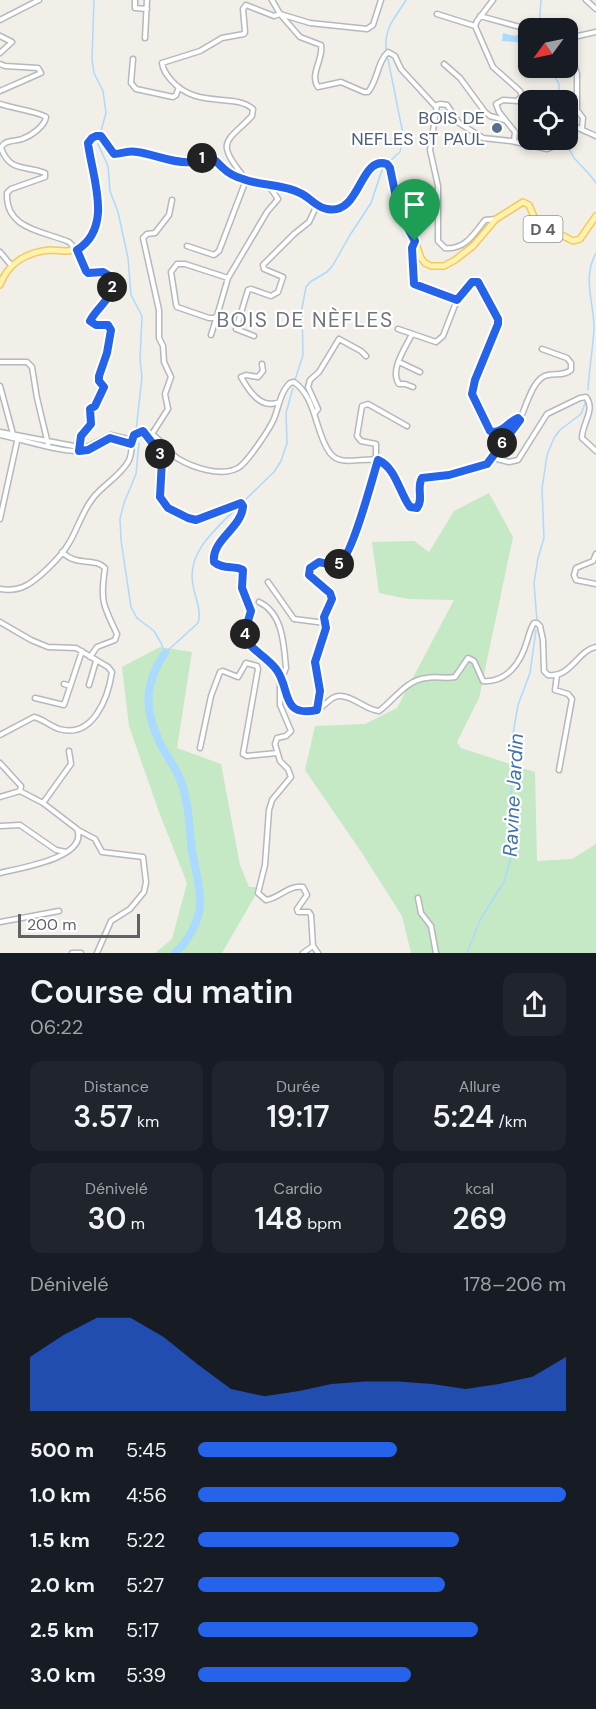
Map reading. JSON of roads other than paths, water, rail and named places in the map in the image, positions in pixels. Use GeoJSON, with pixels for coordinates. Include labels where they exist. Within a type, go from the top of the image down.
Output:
{"type":"FeatureCollection","features":[{"type":"Feature","properties":{"kind":"main road"},"geometry":{"type":"LineString","coordinates":[[0,285],[11,265],[42,252],[75,250],[85,245],[93,235],[98,220],[96,189],[88,143],[92,138],[101,136],[114,154],[137,152],[191,162],[202,157],[212,158],[223,168],[243,179],[292,189],[304,194],[317,206]]}},
{"type":"Feature","properties":{"kind":"main road","name":"D 4"},"geometry":{"type":"LineString","coordinates":[[317,206],[336,210],[355,197],[366,174],[373,166],[377,163],[387,164],[390,168],[399,212],[415,241],[421,258],[426,264],[438,267],[444,266],[467,252],[496,219],[526,202],[539,228],[576,241],[580,239],[596,216]]}},
{"type":"Feature","properties":{"kind":"street"},"geometry":{"type":"LineString","coordinates":[[0,20],[39,0]]}},
{"type":"Feature","properties":{"kind":"street"},"geometry":{"type":"LineString","coordinates":[[135,0],[135,7],[147,9]]}},
{"type":"Feature","properties":{"kind":"street"},"geometry":{"type":"LineString","coordinates":[[145,38],[147,0]]}},
{"type":"Feature","properties":{"kind":"street"},"geometry":{"type":"LineString","coordinates":[[273,0],[280,14],[300,37],[321,45],[322,51],[314,78],[318,87],[341,82],[359,91],[368,92],[383,57],[388,52],[395,56],[401,69],[436,108]]}},
{"type":"Feature","properties":{"kind":"street"},"geometry":{"type":"LineString","coordinates":[[187,246],[214,255],[219,251],[243,179],[226,150],[231,135],[252,116],[253,109],[244,103],[201,99],[179,87],[167,75],[162,63],[200,51],[222,38],[244,34],[243,9],[246,5],[274,16],[280,14],[310,23],[367,29],[373,25],[381,0]]}},
{"type":"Feature","properties":{"kind":"street"},"geometry":{"type":"LineString","coordinates":[[475,26],[493,0]]}},
{"type":"Feature","properties":{"kind":"street"},"geometry":{"type":"LineString","coordinates":[[586,0],[596,9]]}},
{"type":"Feature","properties":{"kind":"street"},"geometry":{"type":"LineString","coordinates":[[437,14],[475,26],[493,67],[520,91],[522,96],[516,101],[503,100],[496,104],[515,132],[514,141]]}},
{"type":"Feature","properties":{"kind":"street"},"geometry":{"type":"LineString","coordinates":[[480,16],[518,27]]}},
{"type":"Feature","properties":{"kind":"street"},"geometry":{"type":"LineString","coordinates":[[578,36],[596,32]]}},
{"type":"Feature","properties":{"kind":"street"},"geometry":{"type":"LineString","coordinates":[[0,36],[12,42],[0,53]]}},
{"type":"Feature","properties":{"kind":"street"},"geometry":{"type":"LineString","coordinates":[[133,59],[131,83],[136,89],[173,97],[179,87]]}},
{"type":"Feature","properties":{"kind":"street"},"geometry":{"type":"LineString","coordinates":[[0,64],[38,68],[41,73],[0,91]]}},
{"type":"Feature","properties":{"kind":"street"},"geometry":{"type":"LineString","coordinates":[[444,64],[459,78],[485,112],[490,116],[506,120]]}},
{"type":"Feature","properties":{"kind":"street"},"geometry":{"type":"LineString","coordinates":[[577,78],[577,110],[583,118],[582,128]]}},
{"type":"Feature","properties":{"kind":"street"},"geometry":{"type":"LineString","coordinates":[[0,104],[25,112],[43,114],[46,117],[44,124],[24,138],[2,144],[2,151],[18,168],[45,173],[45,177],[7,193],[12,213],[21,225],[69,242],[88,273],[107,273],[111,277],[110,295],[90,321],[96,325],[108,325],[111,330],[107,353],[99,376],[99,381],[104,387],[95,406],[90,409],[91,424],[81,436],[79,449]]}},
{"type":"Feature","properties":{"kind":"street"},"geometry":{"type":"LineString","coordinates":[[496,219],[485,220],[467,243],[458,247],[445,248],[438,241],[438,186],[430,150],[436,108],[440,104],[447,105],[459,123],[483,138],[518,142]]}},
{"type":"Feature","properties":{"kind":"street"},"geometry":{"type":"LineString","coordinates":[[578,127],[596,136]]}},
{"type":"Feature","properties":{"kind":"street"},"geometry":{"type":"LineString","coordinates":[[210,335],[228,278],[267,212],[278,199],[269,186]]}},
{"type":"Feature","properties":{"kind":"street"},"geometry":{"type":"LineString","coordinates":[[152,434],[168,409],[165,394],[171,377],[164,362],[163,346],[159,338],[159,312],[143,238],[147,234],[154,233],[169,215],[172,200]]}},
{"type":"Feature","properties":{"kind":"street"},"geometry":{"type":"LineString","coordinates":[[254,336],[236,329],[248,290],[271,296],[278,292],[284,277],[264,269],[263,265],[309,222],[317,206]]}},
{"type":"Feature","properties":{"kind":"street"},"geometry":{"type":"LineString","coordinates":[[415,241],[412,248],[414,284],[457,300]]}},
{"type":"Feature","properties":{"kind":"street"},"geometry":{"type":"LineString","coordinates":[[0,252],[11,265]]}},
{"type":"Feature","properties":{"kind":"street"},"geometry":{"type":"LineString","coordinates":[[217,316],[209,318],[177,307],[171,272],[177,264],[186,264],[228,278]]}},
{"type":"Feature","properties":{"kind":"street"},"geometry":{"type":"LineString","coordinates":[[398,329],[431,341],[440,340],[457,300],[472,282],[478,282],[498,319],[498,324],[473,387],[473,399],[487,427],[494,432],[520,419]]}},
{"type":"Feature","properties":{"kind":"street"},"geometry":{"type":"LineString","coordinates":[[412,334],[395,371],[396,381],[399,384],[413,387]]}},
{"type":"Feature","properties":{"kind":"street"},"geometry":{"type":"LineString","coordinates":[[315,414],[318,410],[308,387],[310,380],[319,372],[339,339],[366,356]]}},
{"type":"Feature","properties":{"kind":"street"},"geometry":{"type":"LineString","coordinates":[[0,589],[21,588],[29,584],[62,552],[70,542],[95,496],[126,465],[131,455],[131,442],[137,432],[152,434],[178,459],[209,470],[227,472],[248,461],[272,423],[288,385],[294,382],[302,389],[315,414],[327,449],[340,460],[375,460],[391,470],[401,495],[413,509],[417,508],[420,501],[418,485],[422,478],[469,470],[487,464],[508,434],[519,424],[530,394],[540,379],[549,375],[564,374],[571,370],[571,363],[567,358],[542,349]]}},
{"type":"Feature","properties":{"kind":"street"},"geometry":{"type":"LineString","coordinates":[[0,362],[24,361],[32,368],[48,444]]}},
{"type":"Feature","properties":{"kind":"street"},"geometry":{"type":"LineString","coordinates":[[399,362],[420,372]]}},
{"type":"Feature","properties":{"kind":"street"},"geometry":{"type":"LineString","coordinates":[[262,364],[263,371],[258,377],[246,375],[241,377],[253,395],[266,404],[271,405],[280,401]]}},
{"type":"Feature","properties":{"kind":"street"},"geometry":{"type":"LineString","coordinates":[[0,386],[16,436],[0,519]]}},
{"type":"Feature","properties":{"kind":"street"},"geometry":{"type":"LineString","coordinates":[[493,458],[509,462],[518,460],[547,414],[586,397],[592,402],[593,407],[582,438],[596,451]]}},
{"type":"Feature","properties":{"kind":"street"},"geometry":{"type":"LineString","coordinates":[[317,710],[320,691],[315,662],[326,628],[324,617],[332,599],[330,593],[313,580],[308,572],[319,562],[336,565],[342,562],[355,537],[376,456],[376,444],[362,441],[357,436],[362,406],[368,404],[407,426]]}},
{"type":"Feature","properties":{"kind":"street"},"geometry":{"type":"LineString","coordinates":[[143,431],[160,453],[162,460],[160,497],[168,508],[196,520],[237,504],[241,503],[243,506],[242,515],[215,550],[214,562],[225,568],[243,570],[242,588],[251,611],[244,634],[245,639],[280,674],[286,698],[293,707],[306,711],[317,710],[334,696],[342,696],[352,698],[379,711],[389,700],[418,680],[456,677],[468,658],[474,661],[483,681],[498,679],[515,667],[534,623],[537,623],[541,630],[544,670],[548,675],[556,675],[575,664],[584,651],[596,647]]}},
{"type":"Feature","properties":{"kind":"street"},"geometry":{"type":"LineString","coordinates":[[0,433],[88,450],[110,438],[131,442]]}},
{"type":"Feature","properties":{"kind":"street"},"geometry":{"type":"LineString","coordinates":[[62,552],[72,560],[100,564],[105,568],[101,594],[117,638],[94,649],[90,657]]}},
{"type":"Feature","properties":{"kind":"street"},"geometry":{"type":"LineString","coordinates":[[596,554],[593,561],[576,568],[574,575],[576,580],[596,584]]}},
{"type":"Feature","properties":{"kind":"street"},"geometry":{"type":"LineString","coordinates":[[268,582],[294,619],[325,623]]}},
{"type":"Feature","properties":{"kind":"street"},"geometry":{"type":"LineString","coordinates":[[259,603],[266,606],[283,633],[286,668],[284,673],[280,674]]}},
{"type":"Feature","properties":{"kind":"street"},"geometry":{"type":"LineString","coordinates":[[0,622],[48,647],[75,648],[82,651],[110,669],[111,679],[99,714],[87,725],[64,730],[34,717],[0,735]]}},
{"type":"Feature","properties":{"kind":"street"},"geometry":{"type":"LineString","coordinates":[[35,698],[64,705],[82,651]]}},
{"type":"Feature","properties":{"kind":"street"},"geometry":{"type":"LineString","coordinates":[[89,686],[96,661]]}},
{"type":"Feature","properties":{"kind":"street"},"geometry":{"type":"LineString","coordinates":[[200,748],[211,696],[220,672],[223,671],[237,677],[246,663],[257,666],[243,754],[247,756],[277,753]]}},
{"type":"Feature","properties":{"kind":"street"},"geometry":{"type":"LineString","coordinates":[[280,674],[280,705],[291,731],[289,735],[275,740],[280,761],[290,772],[291,777],[272,800],[269,810],[265,865],[258,893],[266,900],[276,898],[292,887],[303,887],[307,895],[297,909],[298,912],[309,912],[311,915],[313,946],[318,953]]}},
{"type":"Feature","properties":{"kind":"street"},"geometry":{"type":"LineString","coordinates":[[556,675],[555,690],[568,694],[572,699],[559,770]]}},
{"type":"Feature","properties":{"kind":"street"},"geometry":{"type":"LineString","coordinates":[[64,684],[70,686]]}},
{"type":"Feature","properties":{"kind":"street"},"geometry":{"type":"LineString","coordinates":[[43,803],[71,764],[69,751]]}},
{"type":"Feature","properties":{"kind":"street"},"geometry":{"type":"LineString","coordinates":[[0,763],[21,786],[20,791]]}},
{"type":"Feature","properties":{"kind":"street"},"geometry":{"type":"LineString","coordinates":[[0,797],[20,791],[43,803],[78,830],[95,839],[102,852],[143,857],[146,882],[144,892],[130,909],[111,921],[97,953]]}},
{"type":"Feature","properties":{"kind":"street"},"geometry":{"type":"LineString","coordinates":[[0,826],[20,825],[56,850],[67,853]]}},
{"type":"Feature","properties":{"kind":"street"},"geometry":{"type":"LineString","coordinates":[[0,873],[52,860],[67,853],[79,841],[78,830]]}},
{"type":"Feature","properties":{"kind":"street"},"geometry":{"type":"LineString","coordinates":[[418,898],[421,913],[431,926],[436,953]]}},
{"type":"Feature","properties":{"kind":"street"},"geometry":{"type":"LineString","coordinates":[[0,922],[59,911]]}},
{"type":"Feature","properties":{"kind":"street"},"geometry":{"type":"LineString","coordinates":[[303,953],[313,946]]}},
{"type":"Feature","properties":{"kind":"street"},"geometry":{"type":"LineString","coordinates":[[72,953],[81,953]]}},
{"type":"Feature","properties":{"kind":"water"},"geometry":{"type":"Polygon","coordinates":[[[503,33],[518,35],[518,43],[502,41],[503,33]]]}},
{"type":"Feature","properties":{"kind":"waterway"},"geometry":{"type":"LineString","coordinates":[[94,0],[92,59],[94,73],[103,91],[106,113],[101,131]]}},
{"type":"Feature","properties":{"kind":"waterway"},"geometry":{"type":"LineString","coordinates":[[386,49],[389,28],[406,0]]}},
{"type":"Feature","properties":{"kind":"waterway","name":"Ravine Jardin"},"geometry":{"type":"LineString","coordinates":[[540,18],[541,0]]}},
{"type":"Feature","properties":{"kind":"waterway"},"geometry":{"type":"LineString","coordinates":[[388,59],[403,134],[400,152],[390,161]]}},
{"type":"Feature","properties":{"kind":"waterway","name":"Ravine Jardin"},"geometry":{"type":"LineString","coordinates":[[556,78],[559,90]]}},
{"type":"Feature","properties":{"kind":"waterway"},"geometry":{"type":"LineString","coordinates":[[98,144],[108,166],[110,191],[118,212],[128,258],[131,295],[142,316],[140,360],[142,377],[136,431]]}},
{"type":"Feature","properties":{"kind":"waterway","name":"Ravine Jardin"},"geometry":{"type":"LineString","coordinates":[[570,150],[596,183]]}},
{"type":"Feature","properties":{"kind":"waterway"},"geometry":{"type":"LineString","coordinates":[[295,380],[303,355],[302,308],[306,287],[333,265],[371,203],[383,167]]}},
{"type":"Feature","properties":{"kind":"waterway","name":"Ravine Jardin"},"geometry":{"type":"LineString","coordinates":[[588,390],[594,328],[589,281],[596,253]]}},
{"type":"Feature","properties":{"kind":"waterway"},"geometry":{"type":"LineString","coordinates":[[245,500],[274,472],[281,461],[287,443],[286,413],[293,388]]}},
{"type":"Feature","properties":{"kind":"waterway","name":"Ravine Jardin"},"geometry":{"type":"LineString","coordinates":[[537,621],[534,583],[544,538],[542,489],[547,455],[554,438],[560,430],[581,414],[586,401]]}},
{"type":"Feature","properties":{"kind":"waterway"},"geometry":{"type":"LineString","coordinates":[[139,443],[136,474],[120,519],[121,540],[131,607],[137,618],[154,631],[165,653],[198,623],[199,609],[192,573],[194,562],[205,542],[238,507]]}},
{"type":"Feature","properties":{"kind":"waterway","name":"Ravine Jardin"},"geometry":{"type":"LineString","coordinates":[[467,953],[480,920],[504,882],[511,858],[513,734],[518,705],[530,673],[536,630]]}},
{"type":"Feature","properties":{"kind":"waterway"},"geometry":{"type":"LineString","coordinates":[[165,653],[153,675],[149,708],[162,748],[183,787],[200,898],[195,925],[184,944],[175,953]]}},
{"type":"Feature","properties":{"kind":"place","name":"BOIS DE NEFLES ST PAUL"},"geometry":{"type":"Point","coordinates":[497,128]}},
{"type":"Feature","properties":{"kind":"district","name":"BOIS DE NÈFLES"},"geometry":{"type":"Point","coordinates":[305,320]}}]}
